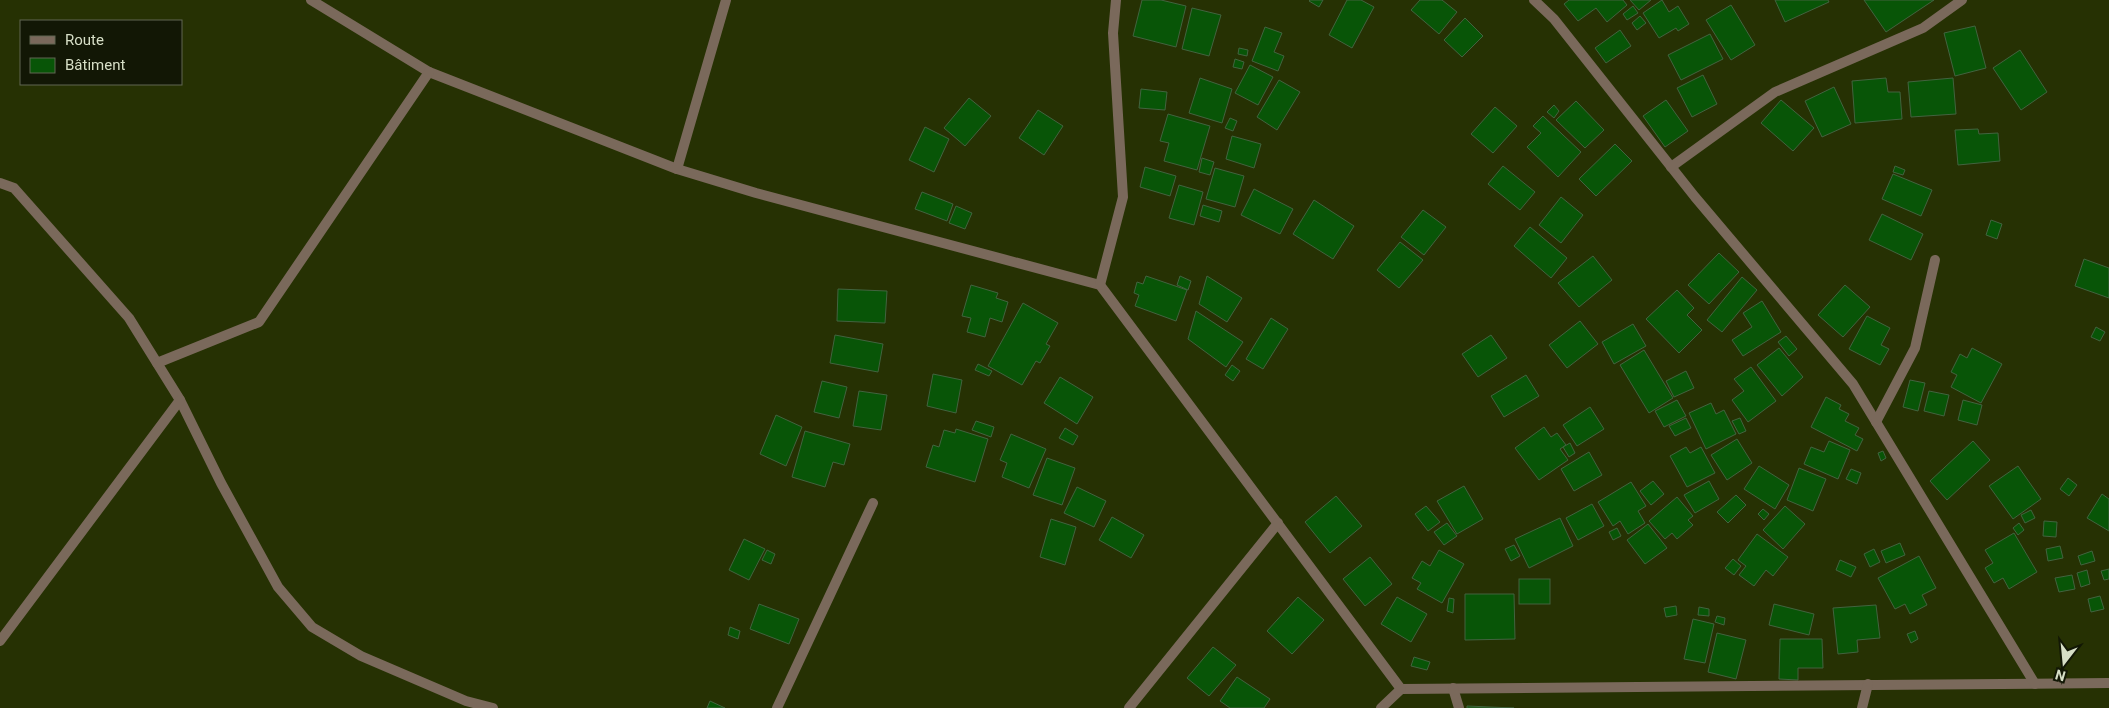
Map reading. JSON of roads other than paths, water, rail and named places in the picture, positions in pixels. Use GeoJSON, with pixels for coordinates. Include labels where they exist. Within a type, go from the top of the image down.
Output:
{"type":"FeatureCollection","features":[{"type":"Feature","properties":{"kind":"street"},"geometry":{"type":"LineString","coordinates":[[311,0],[429,72],[677,169],[756,193],[1100,284],[1401,688]]}},
{"type":"Feature","properties":{"kind":"street"},"geometry":{"type":"LineString","coordinates":[[677,169],[726,0]]}},
{"type":"Feature","properties":{"kind":"street"},"geometry":{"type":"LineString","coordinates":[[1100,284],[1123,196],[1113,33],[1116,0]]}},
{"type":"Feature","properties":{"kind":"street"},"geometry":{"type":"LineString","coordinates":[[1671,167],[1775,92],[1923,28],[1962,0]]}},
{"type":"Feature","properties":{"kind":"street"},"geometry":{"type":"LineString","coordinates":[[1538,1],[1671,167],[1854,384],[2035,684]]}},
{"type":"Feature","properties":{"kind":"street"},"geometry":{"type":"LineString","coordinates":[[157,363],[259,322],[429,72]]}},
{"type":"Feature","properties":{"kind":"street"},"geometry":{"type":"LineString","coordinates":[[0,183],[14,188],[129,318],[180,400],[221,482],[278,587],[312,627],[361,656],[466,702],[493,708]]}},
{"type":"Feature","properties":{"kind":"street"},"geometry":{"type":"LineString","coordinates":[[1876,422],[1915,348],[1935,260]]}},
{"type":"Feature","properties":{"kind":"street"},"geometry":{"type":"LineString","coordinates":[[0,642],[180,400]]}},
{"type":"Feature","properties":{"kind":"street"},"geometry":{"type":"LineString","coordinates":[[777,708],[873,503]]}},
{"type":"Feature","properties":{"kind":"street"},"geometry":{"type":"LineString","coordinates":[[1129,708],[1278,523]]}},
{"type":"Feature","properties":{"kind":"street"},"geometry":{"type":"LineString","coordinates":[[1862,708],[1868,684]]}},
{"type":"Feature","properties":{"kind":"street"},"geometry":{"type":"LineString","coordinates":[[1381,708],[1401,688],[1868,684],[2108,685]]}},
{"type":"Feature","properties":{"kind":"street"},"geometry":{"type":"LineString","coordinates":[[1453,688],[1458,708]]}}]}
